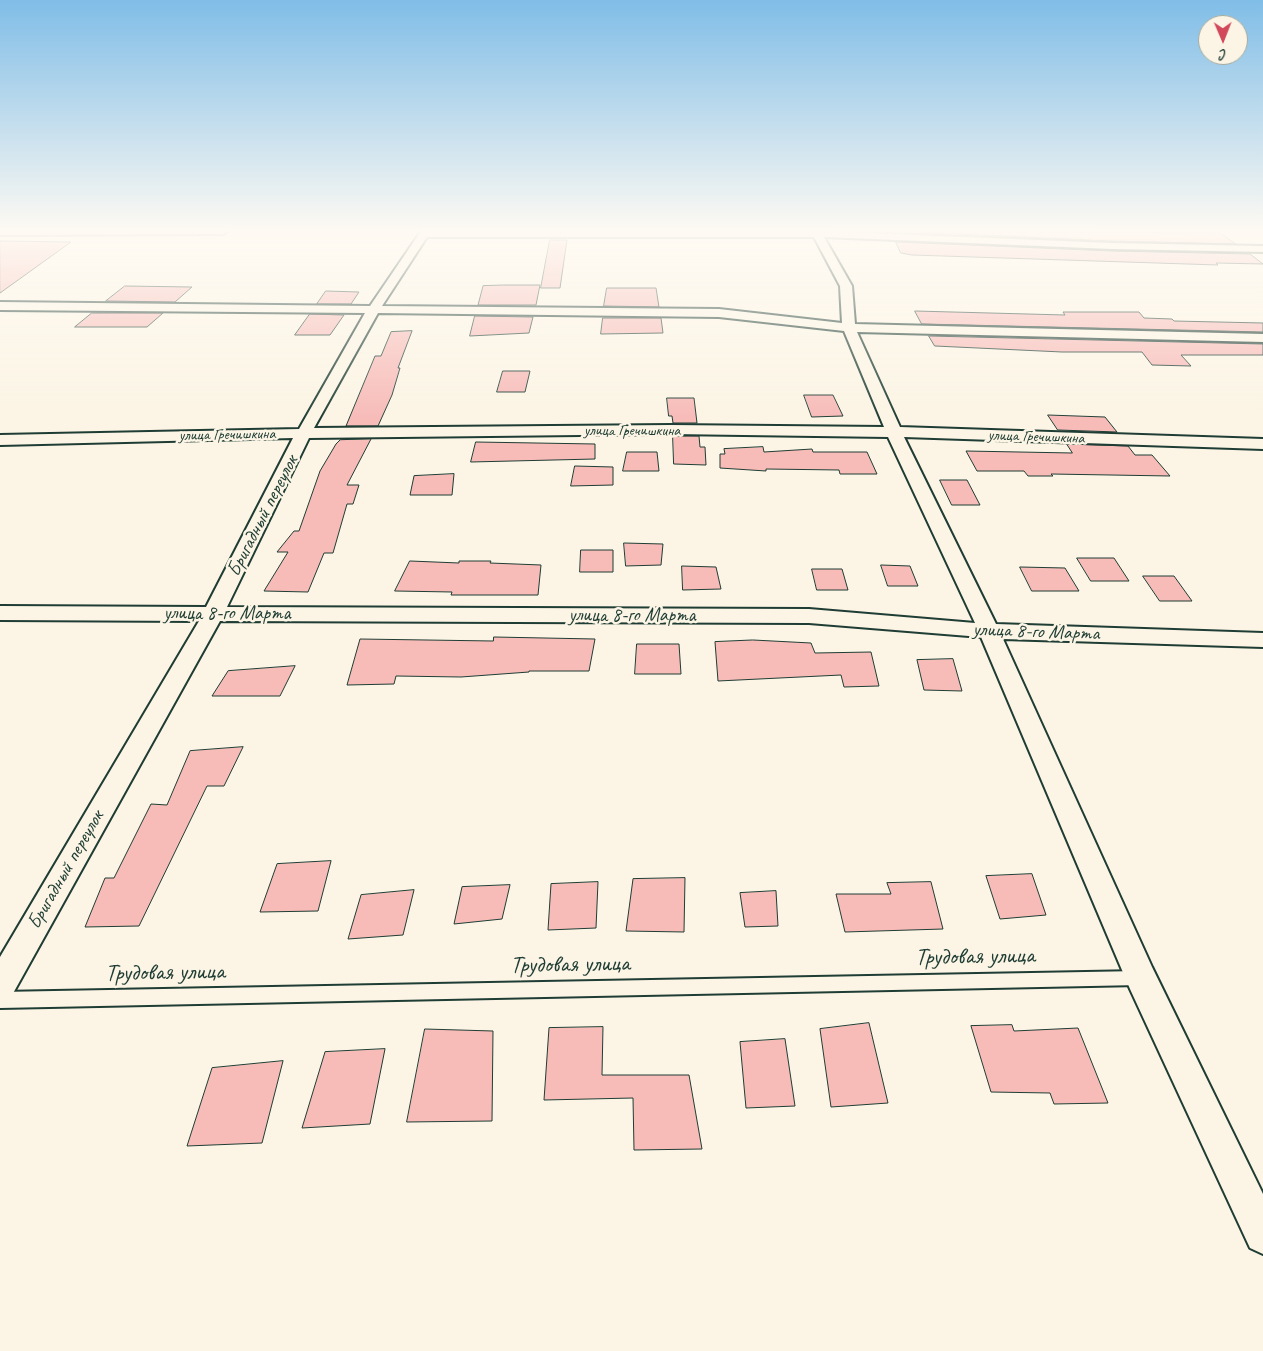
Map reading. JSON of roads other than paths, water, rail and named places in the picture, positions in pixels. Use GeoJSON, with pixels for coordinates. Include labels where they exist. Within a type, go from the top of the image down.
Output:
{"type":"FeatureCollection","features":[{"type":"Feature","properties":{"kind":"street","name":"Бригадный переулок"},"geometry":{"type":"LineString","coordinates":[[0,986],[213,614],[304,433],[384,294]]}},
{"type":"Feature","properties":{"kind":"street"},"geometry":{"type":"LineString","coordinates":[[847,294],[849,328],[894,432],[988,631],[1141,978],[1263,1235]]}},
{"type":"Feature","properties":{"kind":"street"},"geometry":{"type":"LineString","coordinates":[[0,306],[719,313],[849,328],[1263,338]]}},
{"type":"Feature","properties":{"kind":"street","name":"улица Гречишкина"},"geometry":{"type":"LineString","coordinates":[[0,440],[304,433],[613,430],[894,432],[1263,444]]}},
{"type":"Feature","properties":{"kind":"street","name":"улица 8-го Марта"},"geometry":{"type":"LineString","coordinates":[[0,613],[809,616],[988,631],[1263,640]]}},
{"type":"Feature","properties":{"kind":"lane","name":"Трудовая улица"},"geometry":{"type":"LineString","coordinates":[[0,1000],[1141,978]]}}]}
